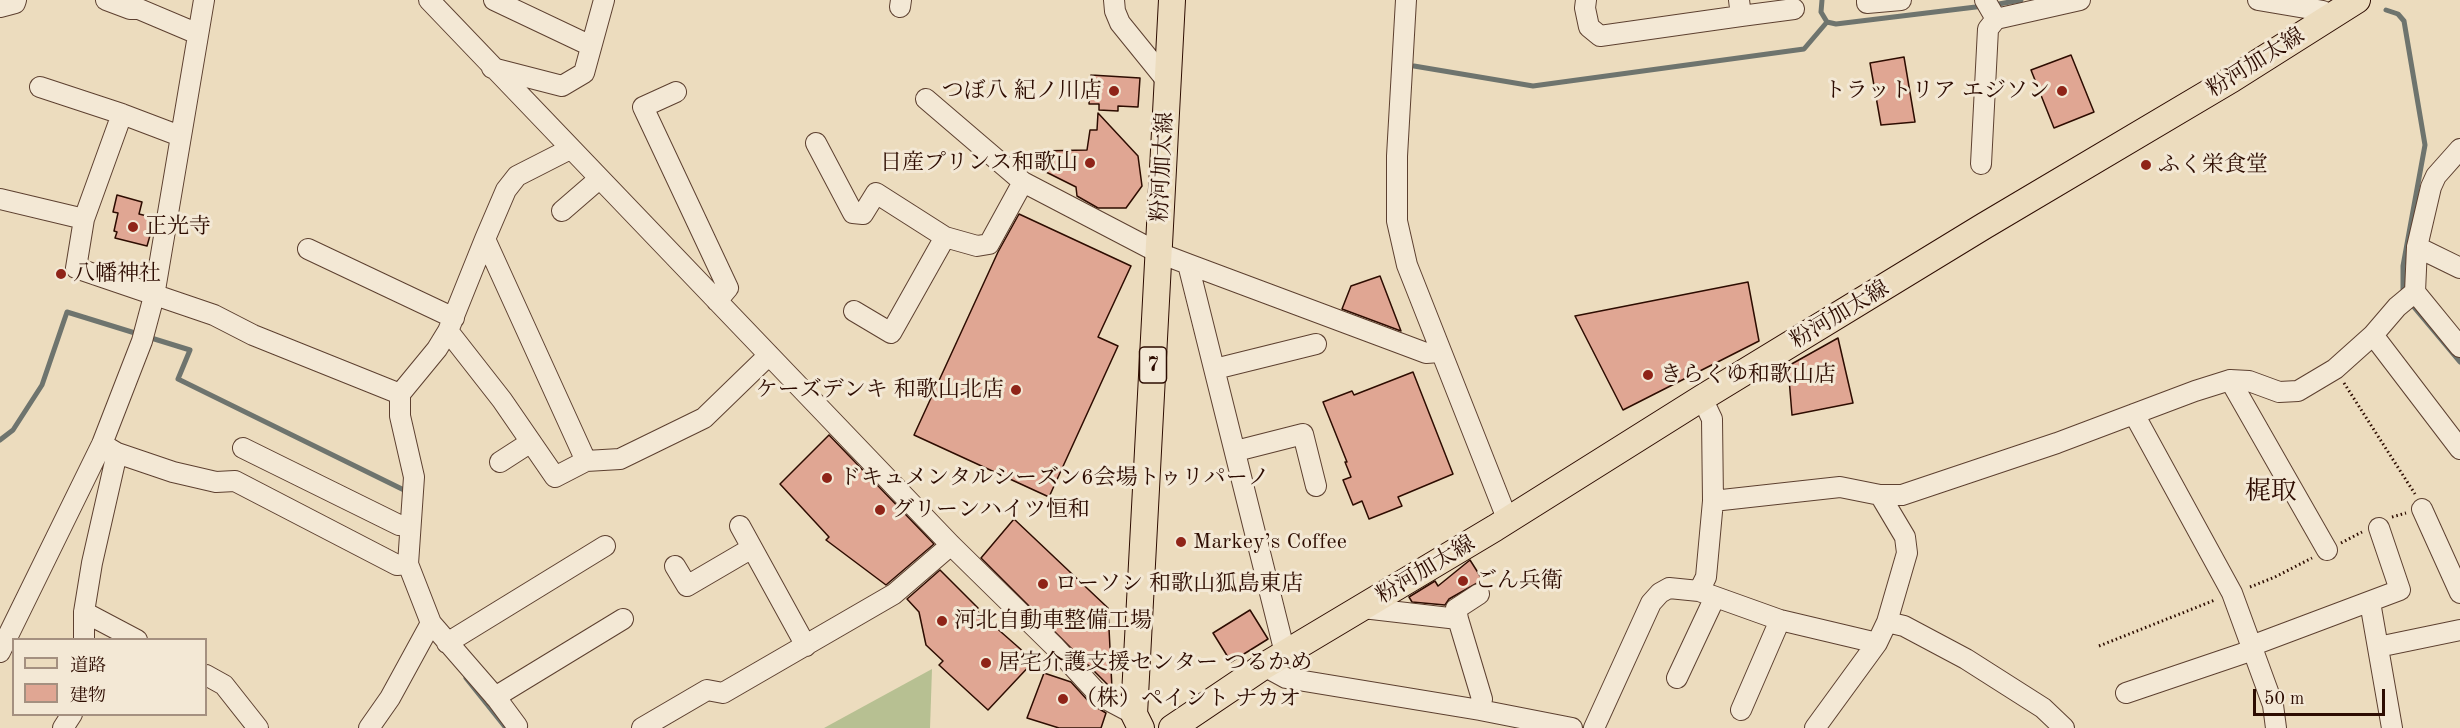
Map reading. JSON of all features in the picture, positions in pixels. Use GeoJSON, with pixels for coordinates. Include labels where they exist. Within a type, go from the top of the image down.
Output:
{"type":"FeatureCollection","features":[{"type":"Feature","properties":{"kind":"main road","name":"粉河加太線"},"geometry":{"type":"LineString","coordinates":[[1138,721],[1172,0]]}},
{"type":"Feature","properties":{"kind":"main road","name":"粉河加太線"},"geometry":{"type":"LineString","coordinates":[[1172,728],[1275,660],[1508,521],[1702,398],[1983,226],[2222,85],[2357,0]]}},
{"type":"Feature","properties":{"kind":"street"},"geometry":{"type":"LineString","coordinates":[[0,7],[15,3],[16,0]]}},
{"type":"Feature","properties":{"kind":"street"},"geometry":{"type":"LineString","coordinates":[[106,0],[130,9],[139,9],[198,34]]}},
{"type":"Feature","properties":{"kind":"street"},"geometry":{"type":"LineString","coordinates":[[84,638],[84,612],[110,448],[154,296],[204,0]]}},
{"type":"Feature","properties":{"kind":"street"},"geometry":{"type":"LineString","coordinates":[[429,0],[951,545],[1055,647],[1100,696],[1138,721]]}},
{"type":"Feature","properties":{"kind":"street"},"geometry":{"type":"LineString","coordinates":[[494,0],[591,46]]}},
{"type":"Feature","properties":{"kind":"street"},"geometry":{"type":"LineString","coordinates":[[492,68],[562,86],[584,73],[604,0]]}},
{"type":"Feature","properties":{"kind":"street"},"geometry":{"type":"LineString","coordinates":[[1114,0],[1120,23],[1167,81]]}},
{"type":"Feature","properties":{"kind":"street"},"geometry":{"type":"LineString","coordinates":[[1406,0],[1397,156],[1397,221],[1407,265],[1508,521]]}},
{"type":"Feature","properties":{"kind":"street"},"geometry":{"type":"LineString","coordinates":[[1586,0],[1588,27],[1600,36],[1740,8],[1794,9]]}},
{"type":"Feature","properties":{"kind":"street"},"geometry":{"type":"LineString","coordinates":[[1867,0],[1867,3],[1900,0]]}},
{"type":"Feature","properties":{"kind":"street"},"geometry":{"type":"LineString","coordinates":[[1981,164],[1988,29],[1991,11],[2078,0]]}},
{"type":"Feature","properties":{"kind":"street"},"geometry":{"type":"LineString","coordinates":[[2258,0],[2323,11],[2330,17]]}},
{"type":"Feature","properties":{"kind":"street"},"geometry":{"type":"LineString","coordinates":[[40,87],[180,136]]}},
{"type":"Feature","properties":{"kind":"street"},"geometry":{"type":"LineString","coordinates":[[676,92],[643,107],[728,288],[717,301]]}},
{"type":"Feature","properties":{"kind":"street"},"geometry":{"type":"LineString","coordinates":[[926,99],[1023,182],[1159,253],[1426,353],[1440,352]]}},
{"type":"Feature","properties":{"kind":"street"},"geometry":{"type":"LineString","coordinates":[[122,114],[84,219],[76,268],[214,315],[253,335],[400,394]]}},
{"type":"Feature","properties":{"kind":"street"},"geometry":{"type":"LineString","coordinates":[[816,143],[853,213],[863,214],[876,193],[945,237],[977,246],[989,244],[1023,182]]}},
{"type":"Feature","properties":{"kind":"street"},"geometry":{"type":"LineString","coordinates":[[516,728],[517,726],[495,697],[447,643],[428,627],[403,564],[405,526],[414,477],[400,416],[400,394],[437,349],[451,324],[506,190],[518,176],[570,149]]}},
{"type":"Feature","properties":{"kind":"street"},"geometry":{"type":"LineString","coordinates":[[1713,501],[1840,487],[1880,495],[1902,495],[2230,381],[2249,381],[2279,392],[2298,391],[2335,369],[2409,298],[2417,246],[2431,187],[2436,176],[2460,149]]}},
{"type":"Feature","properties":{"kind":"street"},"geometry":{"type":"LineString","coordinates":[[561,211],[599,179]]}},
{"type":"Feature","properties":{"kind":"street"},"geometry":{"type":"LineString","coordinates":[[0,199],[84,219]]}},
{"type":"Feature","properties":{"kind":"street"},"geometry":{"type":"LineString","coordinates":[[854,311],[891,333],[945,237]]}},
{"type":"Feature","properties":{"kind":"street"},"geometry":{"type":"LineString","coordinates":[[485,239],[586,461]]}},
{"type":"Feature","properties":{"kind":"street"},"geometry":{"type":"LineString","coordinates":[[2417,246],[2460,268]]}},
{"type":"Feature","properties":{"kind":"street"},"geometry":{"type":"LineString","coordinates":[[308,249],[451,324],[555,477],[586,461],[620,459],[704,418],[769,354]]}},
{"type":"Feature","properties":{"kind":"street"},"geometry":{"type":"LineString","coordinates":[[1188,264],[1236,451],[1275,660],[1286,678],[1480,710],[1572,728]]}},
{"type":"Feature","properties":{"kind":"street"},"geometry":{"type":"LineString","coordinates":[[2409,298],[2460,347]]}},
{"type":"Feature","properties":{"kind":"street"},"geometry":{"type":"LineString","coordinates":[[2373,335],[2460,449]]}},
{"type":"Feature","properties":{"kind":"street"},"geometry":{"type":"LineString","coordinates":[[1215,369],[1316,344]]}},
{"type":"Feature","properties":{"kind":"street"},"geometry":{"type":"LineString","coordinates":[[2230,381],[2327,550]]}},
{"type":"Feature","properties":{"kind":"street"},"geometry":{"type":"LineString","coordinates":[[1677,678],[1707,594],[1706,577],[1713,501],[1712,419],[1702,398]]}},
{"type":"Feature","properties":{"kind":"street"},"geometry":{"type":"LineString","coordinates":[[2134,414],[2232,593],[2273,705],[2276,728]]}},
{"type":"Feature","properties":{"kind":"street"},"geometry":{"type":"LineString","coordinates":[[1236,451],[1303,434],[1316,486]]}},
{"type":"Feature","properties":{"kind":"street"},"geometry":{"type":"LineString","coordinates":[[500,462],[531,442]]}},
{"type":"Feature","properties":{"kind":"street"},"geometry":{"type":"LineString","coordinates":[[110,448],[173,472],[216,482],[235,481],[403,564]]}},
{"type":"Feature","properties":{"kind":"street"},"geometry":{"type":"LineString","coordinates":[[0,652],[110,448]]}},
{"type":"Feature","properties":{"kind":"street"},"geometry":{"type":"LineString","coordinates":[[243,448],[405,526]]}},
{"type":"Feature","properties":{"kind":"street"},"geometry":{"type":"LineString","coordinates":[[1815,728],[1877,643],[1887,622],[1906,553],[1905,537],[1880,495]]}},
{"type":"Feature","properties":{"kind":"street"},"geometry":{"type":"LineString","coordinates":[[2422,509],[2460,593]]}},
{"type":"Feature","properties":{"kind":"street"},"geometry":{"type":"LineString","coordinates":[[2126,693],[2252,648],[2400,590],[2379,525]]}},
{"type":"Feature","properties":{"kind":"street"},"geometry":{"type":"LineString","coordinates":[[740,526],[806,646]]}},
{"type":"Feature","properties":{"kind":"street"},"geometry":{"type":"LineString","coordinates":[[642,728],[707,690],[723,693],[894,594],[951,545]]}},
{"type":"Feature","properties":{"kind":"street"},"geometry":{"type":"LineString","coordinates":[[447,643],[605,546]]}},
{"type":"Feature","properties":{"kind":"street"},"geometry":{"type":"LineString","coordinates":[[675,566],[687,586],[752,548]]}},
{"type":"Feature","properties":{"kind":"street"},"geometry":{"type":"LineString","coordinates":[[1594,728],[1651,603],[1660,593],[1669,588],[1707,594],[1780,620],[1877,643]]}},
{"type":"Feature","properties":{"kind":"street"},"geometry":{"type":"LineString","coordinates":[[1479,594],[1456,609],[1482,699],[1480,710]]}},
{"type":"Feature","properties":{"kind":"street"},"geometry":{"type":"LineString","coordinates":[[2370,602],[2392,728]]}},
{"type":"Feature","properties":{"kind":"street"},"geometry":{"type":"LineString","coordinates":[[1363,609],[1458,619]]}},
{"type":"Feature","properties":{"kind":"street"},"geometry":{"type":"LineString","coordinates":[[84,612],[135,638]]}},
{"type":"Feature","properties":{"kind":"street"},"geometry":{"type":"LineString","coordinates":[[495,697],[624,619]]}},
{"type":"Feature","properties":{"kind":"street"},"geometry":{"type":"LineString","coordinates":[[1741,710],[1780,620]]}},
{"type":"Feature","properties":{"kind":"street"},"geometry":{"type":"LineString","coordinates":[[1887,622],[1904,626],[1966,659],[2043,708],[2064,728]]}},
{"type":"Feature","properties":{"kind":"street"},"geometry":{"type":"LineString","coordinates":[[369,728],[390,698],[428,627]]}},
{"type":"Feature","properties":{"kind":"street"},"geometry":{"type":"LineString","coordinates":[[2378,647],[2460,630]]}},
{"type":"Feature","properties":{"kind":"street"},"geometry":{"type":"LineString","coordinates":[[207,676],[224,685],[258,728]]}},
{"type":"Feature","properties":{"kind":"path"},"geometry":{"type":"LineString","coordinates":[[2099,646],[2276,577],[2379,525],[2422,509],[2416,494],[2335,369]]}},
{"type":"Feature","properties":{"kind":"green space"},"geometry":{"type":"Polygon","coordinates":[[[932,669],[930,728],[824,728],[932,669]]]}},
{"type":"Feature","properties":{"kind":"building","name":"トラットリア エジソン"},"geometry":{"type":"Polygon","coordinates":[[[2071,55],[2094,112],[2054,128],[2031,70],[2071,55]]]}},
{"type":"Feature","properties":{"kind":"building"},"geometry":{"type":"Polygon","coordinates":[[[1904,57],[1915,122],[1881,125],[1870,63],[1904,57]]]}},
{"type":"Feature","properties":{"kind":"building","name":"つぼ八 紀ノ川店"},"geometry":{"type":"Polygon","coordinates":[[[1091,75],[1140,78],[1138,107],[1118,106],[1118,111],[1099,110],[1099,104],[1089,104],[1091,75]]]}},
{"type":"Feature","properties":{"kind":"building","name":"日産プリンス和歌山"},"geometry":{"type":"Polygon","coordinates":[[[1098,113],[1138,156],[1142,186],[1126,208],[1098,208],[1077,196],[1076,187],[1040,169],[1040,151],[1087,150],[1090,130],[1097,130],[1098,113]]]}},
{"type":"Feature","properties":{"kind":"building"},"geometry":{"type":"Polygon","coordinates":[[[117,195],[142,202],[139,214],[155,218],[147,246],[115,238],[117,232],[114,231],[118,213],[113,212],[117,195]]]}},
{"type":"Feature","properties":{"kind":"building","name":"ケーズデンキ 和歌山北店"},"geometry":{"type":"Polygon","coordinates":[[[1019,214],[1131,266],[1098,337],[1118,346],[1049,497],[914,435],[998,252],[1019,214]]]}},
{"type":"Feature","properties":{"kind":"building"},"geometry":{"type":"Polygon","coordinates":[[[1380,276],[1401,331],[1342,309],[1351,286],[1380,276]]]}},
{"type":"Feature","properties":{"kind":"building","name":"きらくゆ和歌山店"},"geometry":{"type":"Polygon","coordinates":[[[1748,282],[1759,341],[1623,410],[1575,316],[1748,282]]]}},
{"type":"Feature","properties":{"kind":"building"},"geometry":{"type":"Polygon","coordinates":[[[1838,338],[1853,403],[1792,415],[1788,366],[1838,338]]]}},
{"type":"Feature","properties":{"kind":"building"},"geometry":{"type":"Polygon","coordinates":[[[1413,372],[1453,474],[1398,497],[1402,506],[1369,519],[1362,501],[1353,505],[1343,480],[1351,477],[1323,402],[1352,391],[1354,395],[1413,372]]]}},
{"type":"Feature","properties":{"kind":"building"},"geometry":{"type":"Polygon","coordinates":[[[829,435],[934,544],[886,585],[826,540],[829,537],[780,484],[829,435]]]}},
{"type":"Feature","properties":{"kind":"building","name":"ローソン 和歌山狐島東店"},"geometry":{"type":"Polygon","coordinates":[[[1014,519],[1108,608],[1112,689],[981,558],[1014,519]]]}},
{"type":"Feature","properties":{"kind":"building"},"geometry":{"type":"Polygon","coordinates":[[[1470,560],[1482,579],[1479,582],[1449,599],[1445,605],[1412,602],[1409,597],[1435,581],[1438,586],[1470,560]]]}},
{"type":"Feature","properties":{"kind":"building"},"geometry":{"type":"Polygon","coordinates":[[[940,570],[978,608],[976,610],[1034,661],[988,710],[939,665],[943,661],[926,645],[919,612],[907,599],[940,570]]]}},
{"type":"Feature","properties":{"kind":"building"},"geometry":{"type":"Polygon","coordinates":[[[1250,610],[1268,639],[1231,662],[1213,633],[1250,610]]]}},
{"type":"Feature","properties":{"kind":"building","name":"（株）ペイント ナカオ"},"geometry":{"type":"Polygon","coordinates":[[[1044,673],[1071,682],[1091,704],[1106,713],[1101,728],[1059,728],[1027,718],[1044,673]]]}},
{"type":"Feature","properties":{"kind":"waterway"},"geometry":{"type":"LineString","coordinates":[[1822,0],[1821,12],[1827,22],[1836,24],[1984,6]]}},
{"type":"Feature","properties":{"kind":"waterway"},"geometry":{"type":"LineString","coordinates":[[1993,5],[2021,0]]}},
{"type":"Feature","properties":{"kind":"waterway"},"geometry":{"type":"LineString","coordinates":[[2386,10],[2398,14],[2404,21],[2425,145],[2403,266],[2403,289],[2413,306],[2460,362]]}},
{"type":"Feature","properties":{"kind":"waterway"},"geometry":{"type":"LineString","coordinates":[[1414,66],[1533,86],[1804,49],[1827,22]]}},
{"type":"Feature","properties":{"kind":"waterway"},"geometry":{"type":"LineString","coordinates":[[0,440],[13,430],[42,385],[67,312],[190,350],[178,379],[406,493]]}},
{"type":"Feature","properties":{"kind":"waterway"},"geometry":{"type":"LineString","coordinates":[[466,678],[506,728]]}},
{"type":"Feature","properties":{"kind":"place","name":"つぼ八 紀ノ川店"},"geometry":{"type":"Point","coordinates":[1114,91]}},
{"type":"Feature","properties":{"kind":"place","name":"トラットリア エジソン"},"geometry":{"type":"Point","coordinates":[2062,91]}},
{"type":"Feature","properties":{"kind":"place","name":"日産プリンス和歌山"},"geometry":{"type":"Point","coordinates":[1090,163]}},
{"type":"Feature","properties":{"kind":"place","name":"ふく栄食堂"},"geometry":{"type":"Point","coordinates":[2146,165]}},
{"type":"Feature","properties":{"kind":"place","name":"正光寺"},"geometry":{"type":"Point","coordinates":[133,227]}},
{"type":"Feature","properties":{"kind":"place","name":"八幡神社"},"geometry":{"type":"Point","coordinates":[61,274]}},
{"type":"Feature","properties":{"kind":"place","name":"きらくゆ和歌山店"},"geometry":{"type":"Point","coordinates":[1648,375]}},
{"type":"Feature","properties":{"kind":"place","name":"ケーズデンキ 和歌山北店"},"geometry":{"type":"Point","coordinates":[1016,390]}},
{"type":"Feature","properties":{"kind":"place","name":"ドキュメンタルシーズン6会場トゥリパーノ"},"geometry":{"type":"Point","coordinates":[827,478]}},
{"type":"Feature","properties":{"kind":"place","name":"グリーンハイツ恒和"},"geometry":{"type":"Point","coordinates":[880,510]}},
{"type":"Feature","properties":{"kind":"place","name":"Markey’s Coffee"},"geometry":{"type":"Point","coordinates":[1181,542]}},
{"type":"Feature","properties":{"kind":"place","name":"ごん兵衛"},"geometry":{"type":"Point","coordinates":[1463,581]}},
{"type":"Feature","properties":{"kind":"place","name":"ローソン 和歌山狐島東店"},"geometry":{"type":"Point","coordinates":[1043,584]}},
{"type":"Feature","properties":{"kind":"place","name":"河北自動車整備工場"},"geometry":{"type":"Point","coordinates":[942,621]}},
{"type":"Feature","properties":{"kind":"place","name":"居宅介護支援センター つるかめ"},"geometry":{"type":"Point","coordinates":[986,663]}},
{"type":"Feature","properties":{"kind":"place","name":"（株）ペイント ナカオ"},"geometry":{"type":"Point","coordinates":[1063,699]}},
{"type":"Feature","properties":{"kind":"district","name":"梶取"},"geometry":{"type":"Point","coordinates":[2271,492]}}]}
